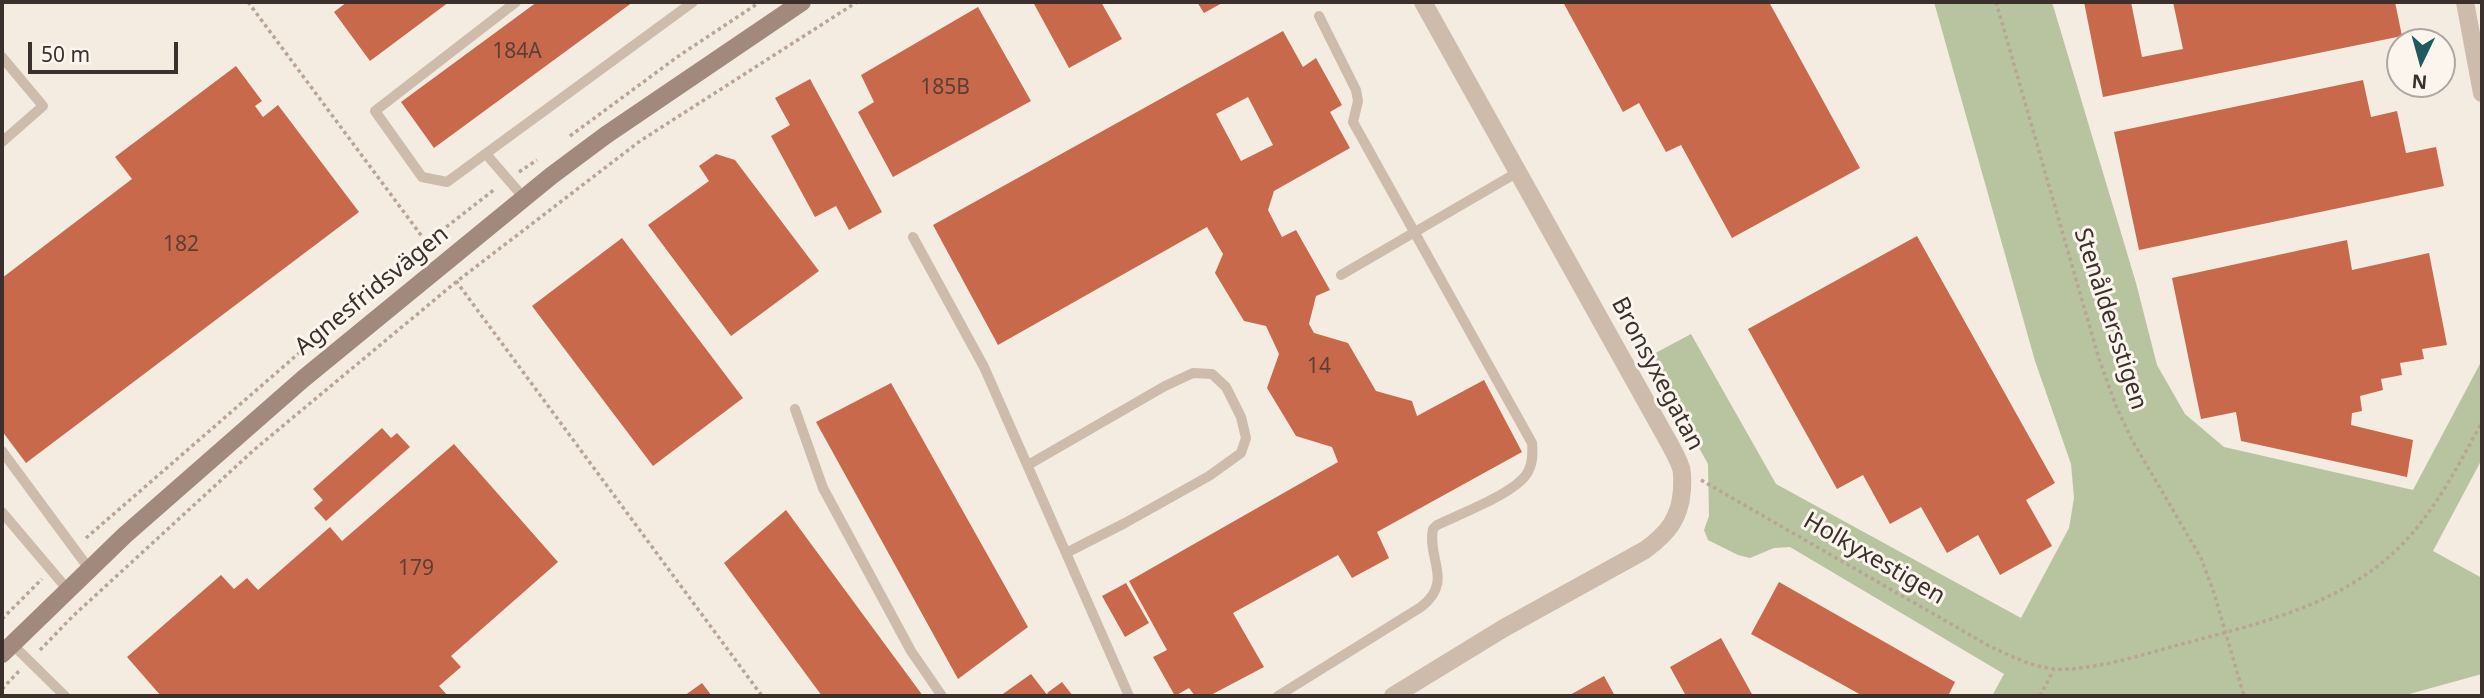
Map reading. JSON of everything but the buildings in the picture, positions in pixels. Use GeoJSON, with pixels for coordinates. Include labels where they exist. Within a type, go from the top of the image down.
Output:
{"type":"FeatureCollection","features":[{"type":"Feature","properties":{"kind":"main road","name":"Agnesfridsvägen"},"geometry":{"type":"LineString","coordinates":[[7,649],[125,535],[303,379],[524,198],[606,135],[802,2]]}},
{"type":"Feature","properties":{"kind":"street","name":"Bronsyxegatan"},"geometry":{"type":"LineString","coordinates":[[1393,696],[1504,628],[1645,550],[1662,538],[1674,523],[1681,504],[1681,468],[1423,2]]}},
{"type":"Feature","properties":{"kind":"street"},"geometry":{"type":"LineString","coordinates":[[2465,2],[2482,93]]}},
{"type":"Feature","properties":{"kind":"lane"},"geometry":{"type":"LineString","coordinates":[[516,2],[375,111],[422,177],[447,182],[693,2]]}},
{"type":"Feature","properties":{"kind":"lane"},"geometry":{"type":"LineString","coordinates":[[1278,696],[1433,598],[1437,583],[1433,529],[1511,489],[1526,475],[1533,458],[1532,443],[1353,122],[1358,101],[1356,90],[1319,16]]}},
{"type":"Feature","properties":{"kind":"lane"},"geometry":{"type":"LineString","coordinates":[[2,57],[43,106],[2,142]]}},
{"type":"Feature","properties":{"kind":"lane"},"geometry":{"type":"LineString","coordinates":[[486,154],[524,198]]}},
{"type":"Feature","properties":{"kind":"lane"},"geometry":{"type":"LineString","coordinates":[[1342,275],[1518,172]]}},
{"type":"Feature","properties":{"kind":"lane"},"geometry":{"type":"LineString","coordinates":[[913,237],[984,367],[1129,696]]}},
{"type":"Feature","properties":{"kind":"lane"},"geometry":{"type":"LineString","coordinates":[[1028,465],[1154,392],[1194,373],[1212,374],[1226,387],[1241,417],[1246,438],[1241,453],[1197,483],[1066,552]]}},
{"type":"Feature","properties":{"kind":"lane"},"geometry":{"type":"LineString","coordinates":[[795,409],[823,488],[911,651],[942,696]]}},
{"type":"Feature","properties":{"kind":"lane"},"geometry":{"type":"LineString","coordinates":[[2,451],[90,569]]}},
{"type":"Feature","properties":{"kind":"lane"},"geometry":{"type":"LineString","coordinates":[[2,512],[68,590]]}},
{"type":"Feature","properties":{"kind":"lane"},"geometry":{"type":"LineString","coordinates":[[7,649],[29,660],[65,696]]}},
{"type":"Feature","properties":{"kind":"path"},"geometry":{"type":"LineString","coordinates":[[248,2],[762,696]]}},
{"type":"Feature","properties":{"kind":"path"},"geometry":{"type":"LineString","coordinates":[[570,136],[680,55],[760,2]]}},
{"type":"Feature","properties":{"kind":"path"},"geometry":{"type":"LineString","coordinates":[[2,689],[73,616],[255,449],[456,282],[640,141],[857,2]]}},
{"type":"Feature","properties":{"kind":"path","name":"Stenåldersstigen"},"geometry":{"type":"LineString","coordinates":[[1996,2],[2099,359],[2116,406],[2157,485],[2201,558],[2245,696]]}},
{"type":"Feature","properties":{"kind":"path"},"geometry":{"type":"LineString","coordinates":[[74,548],[427,242],[537,160]]}},
{"type":"Feature","properties":{"kind":"path"},"geometry":{"type":"LineString","coordinates":[[2040,696],[2054,669],[2125,660],[2224,633],[2311,605],[2350,585],[2407,539],[2450,480],[2482,422]]}},
{"type":"Feature","properties":{"kind":"path","name":"Holkyxestigen"},"geometry":{"type":"LineString","coordinates":[[1681,468],[1989,646],[2018,659],[2054,669]]}},
{"type":"Feature","properties":{"kind":"path"},"geometry":{"type":"LineString","coordinates":[[2,619],[51,570]]}},
{"type":"Feature","properties":{"kind":"green space"},"geometry":{"type":"Polygon","coordinates":[[[1934,2],[2052,2],[2136,283],[2157,365],[2185,414],[2224,447],[2413,490],[2482,360],[2482,459],[2433,551],[2482,578],[2482,674],[2402,696],[1992,696],[2004,674],[1790,547],[1774,548],[1750,558],[1708,540],[1704,530],[1709,516],[1708,464],[1648,357],[1691,334],[1776,484],[2021,618],[2069,528],[2074,498],[2071,464],[2035,361],[1934,2]]]}}]}
